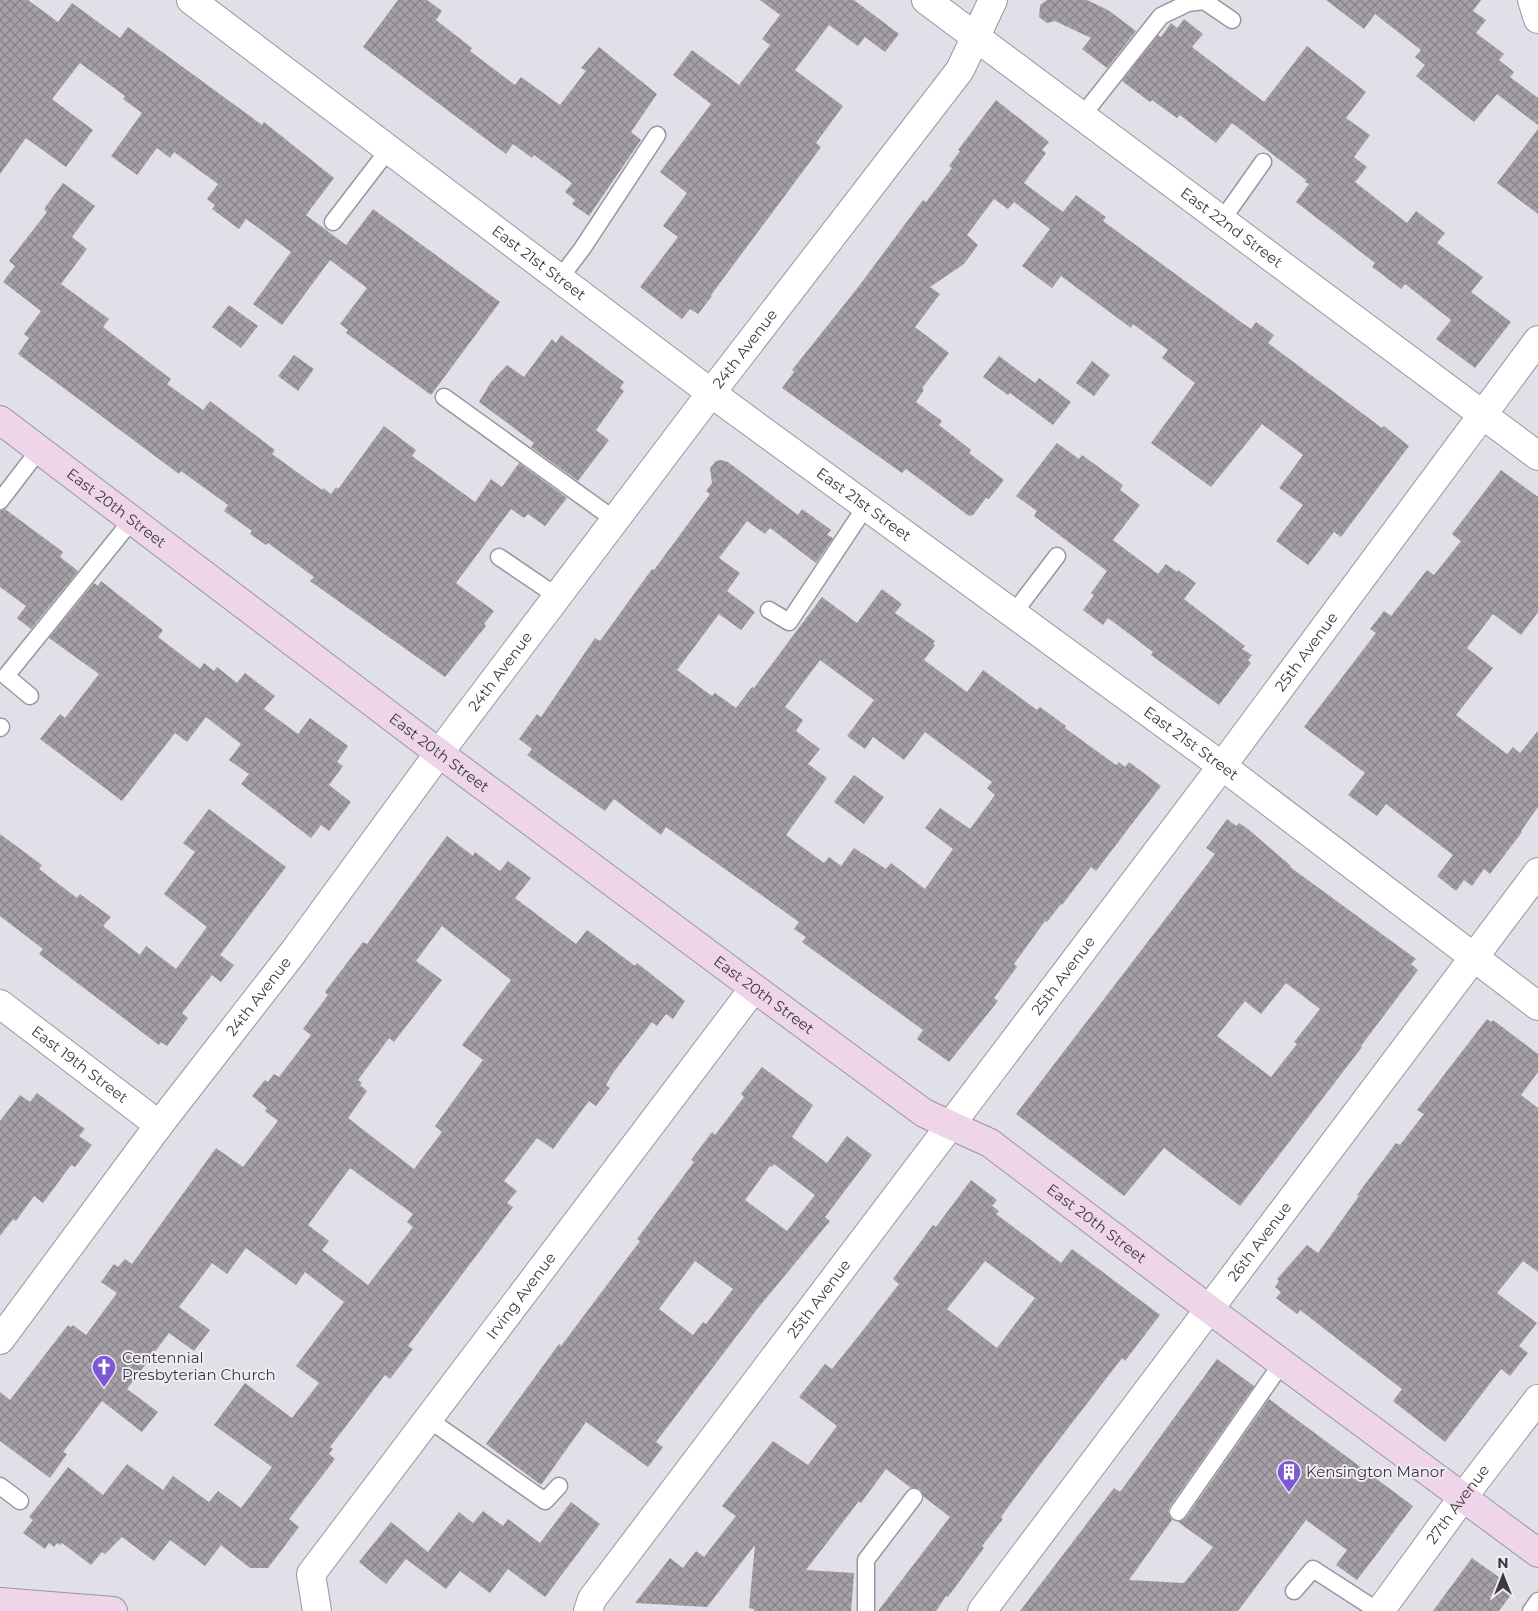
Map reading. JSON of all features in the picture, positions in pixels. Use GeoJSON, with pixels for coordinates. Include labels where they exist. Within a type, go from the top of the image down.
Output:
{"type":"FeatureCollection","features":[{"type":"Feature","properties":{"kind":"street","name":"East 21st Street"},"geometry":{"type":"LineString","coordinates":[[191,0],[711,393],[1222,766],[1538,1006]]}},
{"type":"Feature","properties":{"kind":"street","name":"East 22nd Street"},"geometry":{"type":"LineString","coordinates":[[926,0],[1538,456]]}},
{"type":"Feature","properties":{"kind":"street","name":"24th Avenue"},"geometry":{"type":"LineString","coordinates":[[0,1340],[159,1125],[295,950],[711,393],[960,70],[993,0]]}},
{"type":"Feature","properties":{"kind":"street"},"geometry":{"type":"LineString","coordinates":[[1532,0],[1538,19]]}},
{"type":"Feature","properties":{"kind":"street","name":"25th Avenue"},"geometry":{"type":"LineString","coordinates":[[588,1611],[592,1599],[1222,766],[1538,340]]}},
{"type":"Feature","properties":{"kind":"street","name":"East 20th Street"},"geometry":{"type":"LineString","coordinates":[[0,420],[440,754],[754,988],[924,1113],[990,1143],[1209,1309],[1538,1553]]}},
{"type":"Feature","properties":{"kind":"street","name":"26th Avenue"},"geometry":{"type":"LineString","coordinates":[[982,1611],[1538,872]]}},
{"type":"Feature","properties":{"kind":"street","name":"Irving Avenue"},"geometry":{"type":"LineString","coordinates":[[317,1611],[311,1574],[754,988]]}},
{"type":"Feature","properties":{"kind":"street","name":"East 19th Street"},"geometry":{"type":"LineString","coordinates":[[0,1004],[159,1125]]}},
{"type":"Feature","properties":{"kind":"street","name":"27th Avenue"},"geometry":{"type":"LineString","coordinates":[[1379,1611],[1538,1399]]}},
{"type":"Feature","properties":{"kind":"street"},"geometry":{"type":"LineString","coordinates":[[0,1602],[114,1611]]}},
{"type":"Feature","properties":{"kind":"lane"},"geometry":{"type":"LineString","coordinates":[[1082,116],[1161,16],[1188,3],[1204,1],[1232,20]]}},
{"type":"Feature","properties":{"kind":"lane"},"geometry":{"type":"LineString","coordinates":[[560,278],[582,249],[657,135]]}},
{"type":"Feature","properties":{"kind":"lane"},"geometry":{"type":"LineString","coordinates":[[333,222],[389,149]]}},
{"type":"Feature","properties":{"kind":"lane"},"geometry":{"type":"LineString","coordinates":[[1222,220],[1263,162]]}},
{"type":"Feature","properties":{"kind":"lane"},"geometry":{"type":"LineString","coordinates":[[444,397],[615,520]]}},
{"type":"Feature","properties":{"kind":"lane"},"geometry":{"type":"LineString","coordinates":[[0,501],[40,450]]}},
{"type":"Feature","properties":{"kind":"lane"},"geometry":{"type":"LineString","coordinates":[[769,610],[789,622],[866,506]]}},
{"type":"Feature","properties":{"kind":"lane"},"geometry":{"type":"LineString","coordinates":[[30,696],[6,676],[132,520]]}},
{"type":"Feature","properties":{"kind":"lane"},"geometry":{"type":"LineString","coordinates":[[1014,614],[1057,556]]}},
{"type":"Feature","properties":{"kind":"lane"},"geometry":{"type":"LineString","coordinates":[[499,557],[558,597]]}},
{"type":"Feature","properties":{"kind":"lane"},"geometry":{"type":"LineString","coordinates":[[1178,1512],[1282,1363]]}},
{"type":"Feature","properties":{"kind":"lane"},"geometry":{"type":"LineString","coordinates":[[428,1419],[545,1501],[559,1486]]}},
{"type":"Feature","properties":{"kind":"lane"},"geometry":{"type":"LineString","coordinates":[[0,1486],[20,1501]]}},
{"type":"Feature","properties":{"kind":"lane"},"geometry":{"type":"LineString","coordinates":[[866,1611],[866,1560],[914,1497]]}},
{"type":"Feature","properties":{"kind":"lane"},"geometry":{"type":"LineString","coordinates":[[1294,1591],[1313,1569],[1379,1611]]}},
{"type":"Feature","properties":{"kind":"lane"},"geometry":{"type":"LineString","coordinates":[[1531,1611],[1538,1601]]}},
{"type":"Feature","properties":{"kind":"building"},"geometry":{"type":"Polygon","coordinates":[[[0,0],[28,0],[58,22],[72,3],[120,38],[128,27],[262,125],[264,122],[334,178],[306,215],[346,245],[373,209],[500,302],[431,395],[346,333],[348,330],[340,324],[367,288],[330,260],[282,325],[253,304],[291,252],[246,219],[239,229],[212,209],[215,205],[207,199],[218,184],[174,152],[170,158],[157,148],[137,175],[111,156],[142,113],[123,99],[125,96],[80,63],[52,99],[93,130],[66,167],[26,138],[0,174],[0,0]]]}},
{"type":"Feature","properties":{"kind":"building"},"geometry":{"type":"Polygon","coordinates":[[[398,0],[427,0],[442,11],[436,20],[472,48],[470,51],[515,85],[521,77],[560,105],[586,71],[581,68],[599,47],[657,94],[631,132],[641,140],[589,216],[572,204],[575,200],[565,192],[572,183],[534,155],[532,158],[513,144],[506,154],[363,47],[398,0]]]}},
{"type":"Feature","properties":{"kind":"building"},"geometry":{"type":"Polygon","coordinates":[[[760,0],[854,0],[899,34],[885,52],[865,37],[858,46],[829,25],[795,70],[843,106],[816,143],[821,147],[712,296],[698,314],[690,309],[682,319],[640,287],[678,237],[663,226],[687,193],[660,172],[711,104],[673,75],[692,50],[739,85],[770,45],[762,39],[780,15],[760,0]]]}},
{"type":"Feature","properties":{"kind":"building"},"geometry":{"type":"Polygon","coordinates":[[[1047,0],[1087,0],[1108,10],[1136,31],[1107,68],[1082,49],[1091,38],[1055,21],[1047,23],[1039,17],[1040,5],[1047,0]]]}},
{"type":"Feature","properties":{"kind":"building"},"geometry":{"type":"Polygon","coordinates":[[[1326,0],[1481,0],[1473,11],[1486,20],[1476,33],[1504,54],[1499,60],[1514,72],[1510,77],[1538,98],[1538,125],[1497,94],[1474,122],[1416,76],[1425,65],[1415,57],[1421,50],[1375,14],[1364,29],[1326,0]]]}},
{"type":"Feature","properties":{"kind":"building"},"geometry":{"type":"Polygon","coordinates":[[[1184,19],[1203,34],[1192,47],[1264,102],[1307,46],[1366,92],[1346,118],[1370,135],[1354,157],[1367,167],[1355,182],[1407,223],[1416,211],[1445,233],[1437,243],[1483,277],[1471,292],[1511,322],[1475,368],[1436,339],[1451,320],[1405,284],[1401,289],[1372,267],[1375,263],[1296,202],[1309,184],[1305,182],[1306,180],[1232,123],[1216,143],[1180,115],[1177,118],[1152,100],[1150,102],[1122,81],[1158,35],[1161,37],[1171,23],[1177,28],[1184,19]]]}},
{"type":"Feature","properties":{"kind":"building"},"geometry":{"type":"Polygon","coordinates":[[[996,100],[1049,142],[1042,150],[1046,153],[1024,183],[1063,212],[1076,195],[1106,217],[1103,221],[1241,322],[1251,329],[1256,322],[1274,335],[1268,343],[1409,446],[1341,537],[1334,532],[1308,565],[1276,541],[1303,505],[1279,488],[1303,455],[1262,424],[1211,487],[1151,443],[1195,383],[1162,358],[1168,350],[1133,324],[1131,328],[1061,276],[1052,288],[1022,266],[1050,229],[1014,202],[1008,209],[994,199],[967,235],[978,245],[964,264],[930,287],[940,294],[915,327],[949,353],[922,388],[924,390],[916,402],[942,421],[939,425],[971,450],[969,453],[1004,480],[989,499],[986,498],[973,515],[969,516],[906,469],[902,473],[782,388],[794,372],[792,370],[859,286],[923,200],[926,202],[952,168],[949,166],[960,151],[958,150],[996,100]]]}},
{"type":"Feature","properties":{"kind":"building"},"geometry":{"type":"Polygon","coordinates":[[[1538,129],[1538,214],[1497,183],[1538,129]]]}},
{"type":"Feature","properties":{"kind":"building"},"geometry":{"type":"Polygon","coordinates":[[[63,183],[95,206],[72,237],[87,249],[61,284],[109,319],[103,327],[171,379],[167,384],[203,410],[210,401],[275,450],[272,454],[322,490],[323,488],[331,494],[336,487],[338,489],[384,426],[416,450],[412,456],[475,502],[491,479],[502,487],[519,463],[567,498],[545,526],[528,514],[524,518],[511,509],[456,583],[494,611],[484,624],[486,626],[445,677],[310,581],[314,577],[268,543],[266,545],[250,534],[252,531],[224,511],[228,505],[181,471],[179,474],[18,354],[29,338],[24,334],[41,311],[3,282],[15,266],[9,261],[47,212],[44,209],[63,183]]]}},
{"type":"Feature","properties":{"kind":"building"},"geometry":{"type":"Polygon","coordinates":[[[229,305],[258,326],[241,348],[212,327],[229,305]]]}},
{"type":"Feature","properties":{"kind":"building"},"geometry":{"type":"Polygon","coordinates":[[[561,335],[624,382],[620,388],[624,391],[596,430],[609,440],[578,481],[531,447],[534,443],[479,402],[491,382],[507,365],[524,377],[552,339],[556,343],[561,335]]]}},
{"type":"Feature","properties":{"kind":"building"},"geometry":{"type":"Polygon","coordinates":[[[294,355],[314,369],[298,391],[278,376],[294,355]]]}},
{"type":"Feature","properties":{"kind":"building"},"geometry":{"type":"Polygon","coordinates":[[[999,356],[1035,383],[1039,378],[1071,402],[1053,425],[1010,393],[1008,395],[983,377],[999,356]]]}},
{"type":"Feature","properties":{"kind":"building"},"geometry":{"type":"Polygon","coordinates":[[[1092,361],[1110,375],[1094,396],[1076,383],[1092,361]]]}},
{"type":"Feature","properties":{"kind":"building"},"geometry":{"type":"Polygon","coordinates":[[[1057,443],[1079,459],[1082,455],[1123,485],[1120,490],[1140,505],[1113,540],[1158,574],[1166,564],[1196,583],[1184,599],[1245,646],[1242,649],[1252,655],[1248,660],[1251,663],[1219,705],[1151,655],[1153,652],[1108,618],[1103,625],[1083,610],[1094,595],[1091,593],[1107,571],[1034,516],[1037,511],[1016,496],[1057,443]]]}},
{"type":"Feature","properties":{"kind":"building"},"geometry":{"type":"Polygon","coordinates":[[[716,461],[728,462],[798,515],[802,509],[831,530],[827,535],[833,538],[816,563],[770,528],[765,534],[747,521],[719,558],[740,573],[727,591],[755,612],[741,630],[719,614],[677,670],[712,696],[715,693],[736,708],[752,687],[754,688],[822,597],[857,623],[882,589],[902,604],[895,613],[935,641],[933,644],[935,645],[924,660],[967,692],[983,670],[1037,710],[1040,707],[1066,726],[1065,728],[1116,765],[1119,762],[1125,767],[1129,762],[1161,786],[1096,871],[1091,867],[1062,905],[1047,922],[1045,921],[1014,964],[1017,967],[994,998],[998,1001],[949,1062],[917,1039],[923,1030],[802,942],[806,937],[794,929],[799,922],[666,827],[661,835],[614,799],[605,811],[527,755],[532,749],[519,739],[537,714],[541,717],[595,638],[600,641],[652,569],[654,570],[710,494],[706,491],[712,483],[710,468],[716,461]],[[820,660],[785,707],[803,720],[796,731],[820,749],[808,764],[827,778],[786,835],[824,863],[829,857],[841,866],[854,848],[886,869],[891,863],[925,889],[953,849],[925,828],[940,808],[970,829],[995,795],[987,788],[992,782],[925,732],[904,760],[873,737],[865,749],[847,736],[874,700],[820,660]]]}},
{"type":"Feature","properties":{"kind":"building"},"geometry":{"type":"Polygon","coordinates":[[[1501,470],[1538,497],[1538,612],[1521,635],[1493,614],[1467,648],[1493,668],[1456,715],[1507,754],[1513,747],[1520,753],[1538,731],[1538,807],[1522,832],[1490,874],[1484,869],[1472,886],[1464,880],[1456,891],[1437,876],[1453,855],[1386,804],[1377,816],[1348,795],[1365,773],[1304,727],[1376,633],[1370,629],[1384,611],[1391,616],[1427,570],[1434,575],[1461,541],[1452,534],[1501,470]]]}},
{"type":"Feature","properties":{"kind":"building"},"geometry":{"type":"Polygon","coordinates":[[[5,509],[63,552],[60,557],[78,571],[31,629],[17,618],[26,606],[0,587],[0,511],[5,509]]]}},
{"type":"Feature","properties":{"kind":"building"},"geometry":{"type":"Polygon","coordinates":[[[101,581],[163,630],[158,637],[200,669],[204,663],[214,671],[217,667],[237,683],[245,673],[275,696],[264,709],[298,734],[310,718],[348,746],[337,762],[343,766],[329,785],[351,802],[329,831],[321,825],[311,838],[241,784],[249,774],[229,760],[241,744],[206,717],[187,742],[175,733],[122,801],[40,739],[60,714],[65,718],[99,674],[49,638],[94,583],[98,586],[101,581]]]}},
{"type":"Feature","properties":{"kind":"building"},"geometry":{"type":"Polygon","coordinates":[[[854,775],[884,797],[864,824],[834,802],[854,775]]]}},
{"type":"Feature","properties":{"kind":"building"},"geometry":{"type":"Polygon","coordinates":[[[209,809],[286,867],[220,955],[234,965],[221,982],[212,975],[182,1013],[188,1018],[167,1046],[161,1042],[159,1045],[39,954],[43,949],[0,916],[0,834],[42,865],[39,869],[77,898],[80,894],[111,917],[103,926],[140,955],[146,946],[176,969],[207,927],[164,894],[195,852],[183,843],[209,809]]]}},
{"type":"Feature","properties":{"kind":"building"},"geometry":{"type":"Polygon","coordinates":[[[1227,819],[1236,826],[1239,823],[1290,867],[1416,959],[1411,964],[1418,970],[1362,1047],[1240,1206],[1164,1148],[1124,1196],[1016,1114],[1215,854],[1206,848],[1227,819]],[[1286,983],[1261,1014],[1245,1001],[1217,1036],[1271,1077],[1297,1044],[1294,1042],[1320,1009],[1286,983]]]}},
{"type":"Feature","properties":{"kind":"building"},"geometry":{"type":"Polygon","coordinates":[[[447,836],[473,856],[475,852],[500,871],[508,861],[531,878],[515,898],[576,944],[587,930],[635,966],[637,963],[685,1001],[673,1019],[666,1014],[657,1026],[652,1022],[613,1073],[606,1085],[610,1088],[596,1106],[589,1101],[553,1149],[537,1138],[504,1181],[517,1191],[507,1203],[513,1207],[408,1346],[413,1349],[390,1379],[385,1375],[330,1447],[333,1449],[329,1454],[335,1459],[289,1519],[299,1527],[268,1568],[250,1568],[221,1545],[205,1566],[170,1540],[154,1561],[122,1537],[105,1554],[102,1552],[91,1565],[62,1543],[60,1545],[57,1543],[54,1547],[49,1543],[45,1549],[23,1533],[33,1520],[29,1517],[68,1467],[103,1495],[127,1464],[163,1490],[173,1476],[209,1502],[218,1491],[241,1508],[272,1467],[214,1425],[245,1383],[292,1418],[319,1383],[296,1366],[344,1302],[305,1272],[296,1285],[246,1248],[227,1274],[212,1263],[179,1307],[210,1330],[194,1351],[169,1333],[127,1389],[158,1412],[142,1432],[102,1401],[63,1452],[67,1454],[50,1478],[0,1441],[0,1392],[10,1400],[68,1325],[71,1327],[73,1325],[86,1335],[117,1293],[101,1282],[114,1264],[118,1267],[125,1259],[132,1264],[216,1148],[243,1167],[278,1121],[265,1111],[267,1108],[252,1096],[265,1080],[268,1082],[274,1074],[279,1077],[311,1035],[303,1029],[328,995],[325,992],[363,942],[367,944],[447,836]],[[442,926],[416,961],[442,980],[394,1042],[389,1038],[358,1080],[362,1083],[360,1085],[367,1091],[348,1118],[414,1169],[442,1132],[435,1126],[483,1060],[462,1045],[511,980],[442,926]],[[350,1168],[308,1225],[329,1241],[322,1250],[368,1285],[413,1227],[407,1222],[413,1214],[350,1168]]]}},
{"type":"Feature","properties":{"kind":"building"},"geometry":{"type":"Polygon","coordinates":[[[1487,1019],[1491,1022],[1493,1020],[1538,1054],[1538,1072],[1521,1095],[1538,1108],[1538,1272],[1523,1261],[1497,1293],[1537,1323],[1519,1346],[1528,1353],[1510,1376],[1501,1369],[1445,1442],[1393,1401],[1402,1389],[1300,1310],[1297,1314],[1276,1298],[1281,1292],[1275,1287],[1279,1281],[1277,1279],[1307,1245],[1318,1253],[1359,1196],[1357,1195],[1396,1143],[1400,1145],[1424,1114],[1417,1110],[1487,1019]]]}},
{"type":"Feature","properties":{"kind":"building"},"geometry":{"type":"Polygon","coordinates":[[[762,1067],[813,1105],[792,1137],[827,1163],[847,1136],[872,1155],[825,1217],[830,1221],[758,1308],[656,1442],[663,1447],[648,1467],[586,1422],[541,1485],[486,1444],[559,1344],[561,1346],[640,1241],[637,1239],[694,1162],[691,1160],[712,1132],[715,1135],[744,1097],[741,1094],[762,1067]],[[774,1164],[772,1167],[770,1166],[745,1200],[787,1231],[815,1195],[774,1164]],[[695,1261],[659,1309],[693,1335],[703,1322],[706,1324],[733,1289],[695,1261]]]}},
{"type":"Feature","properties":{"kind":"building"},"geometry":{"type":"Polygon","coordinates":[[[37,1093],[85,1129],[79,1136],[92,1145],[75,1167],[71,1165],[43,1203],[34,1196],[16,1221],[13,1219],[0,1236],[0,1121],[20,1095],[30,1102],[37,1093]]]}},
{"type":"Feature","properties":{"kind":"building"},"geometry":{"type":"Polygon","coordinates":[[[971,1180],[997,1200],[992,1206],[999,1211],[996,1214],[1061,1263],[1072,1249],[1160,1315],[1125,1361],[1122,1358],[1035,1471],[1003,1514],[1001,1518],[1003,1519],[982,1546],[984,1548],[936,1611],[878,1611],[950,1517],[924,1497],[920,1489],[911,1488],[886,1469],[861,1503],[859,1501],[806,1570],[854,1573],[851,1611],[754,1611],[754,1609],[749,1608],[755,1545],[707,1607],[635,1603],[670,1558],[683,1568],[696,1551],[704,1557],[736,1516],[722,1506],[773,1441],[808,1465],[837,1426],[799,1397],[825,1364],[832,1369],[899,1284],[893,1279],[933,1225],[936,1227],[971,1180]],[[985,1261],[947,1309],[997,1348],[1035,1298],[985,1261]]]}},
{"type":"Feature","properties":{"kind":"building"},"geometry":{"type":"Polygon","coordinates":[[[1217,1359],[1254,1386],[1170,1506],[1168,1512],[1172,1520],[1129,1580],[1184,1583],[1213,1547],[1178,1522],[1186,1518],[1269,1399],[1413,1506],[1357,1580],[1336,1565],[1347,1550],[1306,1520],[1238,1611],[1020,1611],[1114,1488],[1120,1492],[1217,1359]]]}},
{"type":"Feature","properties":{"kind":"building"},"geometry":{"type":"Polygon","coordinates":[[[571,1502],[600,1524],[545,1597],[508,1569],[490,1593],[460,1571],[446,1589],[406,1559],[386,1584],[359,1562],[391,1522],[428,1552],[459,1512],[473,1523],[483,1511],[503,1526],[508,1519],[540,1543],[571,1502]]]}},
{"type":"Feature","properties":{"kind":"building"},"geometry":{"type":"Polygon","coordinates":[[[1472,1558],[1507,1583],[1505,1586],[1513,1592],[1499,1611],[1433,1611],[1472,1558]]]}},
{"type":"Feature","properties":{"kind":"place","name":"Centennial Presbyterian Church"},"geometry":{"type":"Point","coordinates":[104,1388]}},
{"type":"Feature","properties":{"kind":"place","name":"Kensington Manor"},"geometry":{"type":"Point","coordinates":[1289,1493]}}]}
